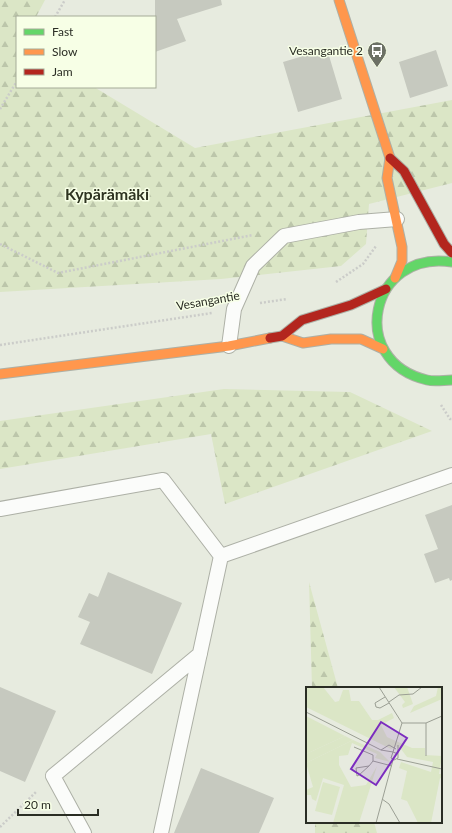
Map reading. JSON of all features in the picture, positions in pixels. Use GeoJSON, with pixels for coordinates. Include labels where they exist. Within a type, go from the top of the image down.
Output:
{"type":"FeatureCollection","features":[{"type":"Feature","properties":{"kind":"street"},"geometry":{"type":"LineString","coordinates":[[339,0],[390,158],[387,178],[402,247],[402,261],[395,278]]}},
{"type":"Feature","properties":{"kind":"street"},"geometry":{"type":"LineString","coordinates":[[390,158],[404,171],[444,244],[452,253]]}},
{"type":"Feature","properties":{"kind":"street"},"geometry":{"type":"LineString","coordinates":[[452,262],[435,260],[420,263],[407,269],[395,278],[386,289],[380,302],[377,320],[379,338],[383,349],[393,363],[407,374],[423,380],[440,382],[452,380]]}},
{"type":"Feature","properties":{"kind":"street"},"geometry":{"type":"LineString","coordinates":[[0,374],[229,346],[282,336],[302,320],[350,305],[386,289]]}},
{"type":"Feature","properties":{"kind":"street"},"geometry":{"type":"LineString","coordinates":[[282,336],[303,344],[331,339],[361,339],[383,349]]}},
{"type":"Feature","properties":{"kind":"lane"},"geometry":{"type":"LineString","coordinates":[[229,346],[234,310],[254,266],[284,236],[374,220],[396,219]]}},
{"type":"Feature","properties":{"kind":"lane"},"geometry":{"type":"LineString","coordinates":[[221,556],[452,475]]}},
{"type":"Feature","properties":{"kind":"lane"},"geometry":{"type":"LineString","coordinates":[[0,509],[163,480],[221,556],[161,833]]}},
{"type":"Feature","properties":{"kind":"lane"},"geometry":{"type":"LineString","coordinates":[[84,833],[53,776],[200,654]]}},
{"type":"Feature","properties":{"kind":"path"},"geometry":{"type":"LineString","coordinates":[[56,16],[65,0]]}},
{"type":"Feature","properties":{"kind":"path"},"geometry":{"type":"LineString","coordinates":[[0,110],[16,83]]}},
{"type":"Feature","properties":{"kind":"path"},"geometry":{"type":"LineString","coordinates":[[330,286],[363,264],[378,244],[374,220]]}},
{"type":"Feature","properties":{"kind":"path"},"geometry":{"type":"LineString","coordinates":[[0,244],[58,273],[255,235],[284,236]]}},
{"type":"Feature","properties":{"kind":"path","name":"Vesangantie"},"geometry":{"type":"LineString","coordinates":[[0,345],[234,310],[262,303],[294,298]]}},
{"type":"Feature","properties":{"kind":"path"},"geometry":{"type":"LineString","coordinates":[[0,827],[53,776]]}},
{"type":"Feature","properties":{"kind":"green space"},"geometry":{"type":"Polygon","coordinates":[[[0,0],[45,0],[37,16],[16,16],[16,88],[96,88],[195,148],[452,100],[452,183],[369,204],[366,244],[341,266],[221,279],[0,292],[0,0]]]}},
{"type":"Feature","properties":{"kind":"green space"},"geometry":{"type":"Polygon","coordinates":[[[224,389],[350,392],[432,431],[225,504],[211,434],[0,469],[0,421],[224,389]]]}},
{"type":"Feature","properties":{"kind":"green space"},"geometry":{"type":"Polygon","coordinates":[[[309,582],[338,687],[312,687],[309,582]]]}},
{"type":"Feature","properties":{"kind":"green space"},"geometry":{"type":"Polygon","coordinates":[[[315,823],[374,823],[377,833],[315,833],[315,823]]]}},
{"type":"Feature","properties":{"kind":"building"},"geometry":{"type":"Polygon","coordinates":[[[155,0],[221,0],[222,5],[177,19],[186,41],[156,52],[155,0]]]}},
{"type":"Feature","properties":{"kind":"building"},"geometry":{"type":"Polygon","coordinates":[[[327,49],[342,99],[298,112],[283,62],[327,49]]]}},
{"type":"Feature","properties":{"kind":"building"},"geometry":{"type":"Polygon","coordinates":[[[436,50],[448,86],[410,98],[399,62],[436,50]]]}},
{"type":"Feature","properties":{"kind":"building"},"geometry":{"type":"Polygon","coordinates":[[[452,505],[452,580],[450,581],[449,578],[435,583],[424,554],[438,549],[425,515],[452,505]]]}},
{"type":"Feature","properties":{"kind":"building"},"geometry":{"type":"Polygon","coordinates":[[[108,572],[182,603],[152,674],[80,644],[90,622],[78,617],[89,593],[98,597],[108,572]]]}},
{"type":"Feature","properties":{"kind":"building"},"geometry":{"type":"Polygon","coordinates":[[[0,687],[56,711],[25,782],[0,771],[0,687]]]}},
{"type":"Feature","properties":{"kind":"building"},"geometry":{"type":"Polygon","coordinates":[[[201,768],[274,798],[259,833],[174,833],[201,768]]]}},
{"type":"Feature","properties":{"kind":"traffic: fast"},"geometry":{"type":"LineString","coordinates":[[452,262],[424,263],[402,272],[387,289],[378,309],[378,331],[385,352],[401,369],[427,380],[452,380]]}},
{"type":"Feature","properties":{"kind":"traffic: slow"},"geometry":{"type":"LineString","coordinates":[[339,0],[390,158],[387,178],[402,247],[402,261],[395,278]]}},
{"type":"Feature","properties":{"kind":"traffic: slow"},"geometry":{"type":"LineString","coordinates":[[282,336],[303,343],[331,339],[361,339],[383,349]]}},
{"type":"Feature","properties":{"kind":"traffic: slow"},"geometry":{"type":"LineString","coordinates":[[0,374],[229,346],[270,338]]}},
{"type":"Feature","properties":{"kind":"traffic: jam"},"geometry":{"type":"LineString","coordinates":[[390,158],[404,171],[444,244],[452,253]]}},
{"type":"Feature","properties":{"kind":"traffic: jam"},"geometry":{"type":"LineString","coordinates":[[270,338],[282,336],[302,320],[351,305],[386,289]]}},
{"type":"Feature","properties":{"kind":"place","name":"Vesangantie 2"},"geometry":{"type":"Point","coordinates":[377,68]}},
{"type":"Feature","properties":{"kind":"district","name":"Kypärämäki"},"geometry":{"type":"Point","coordinates":[107,194]}}]}
